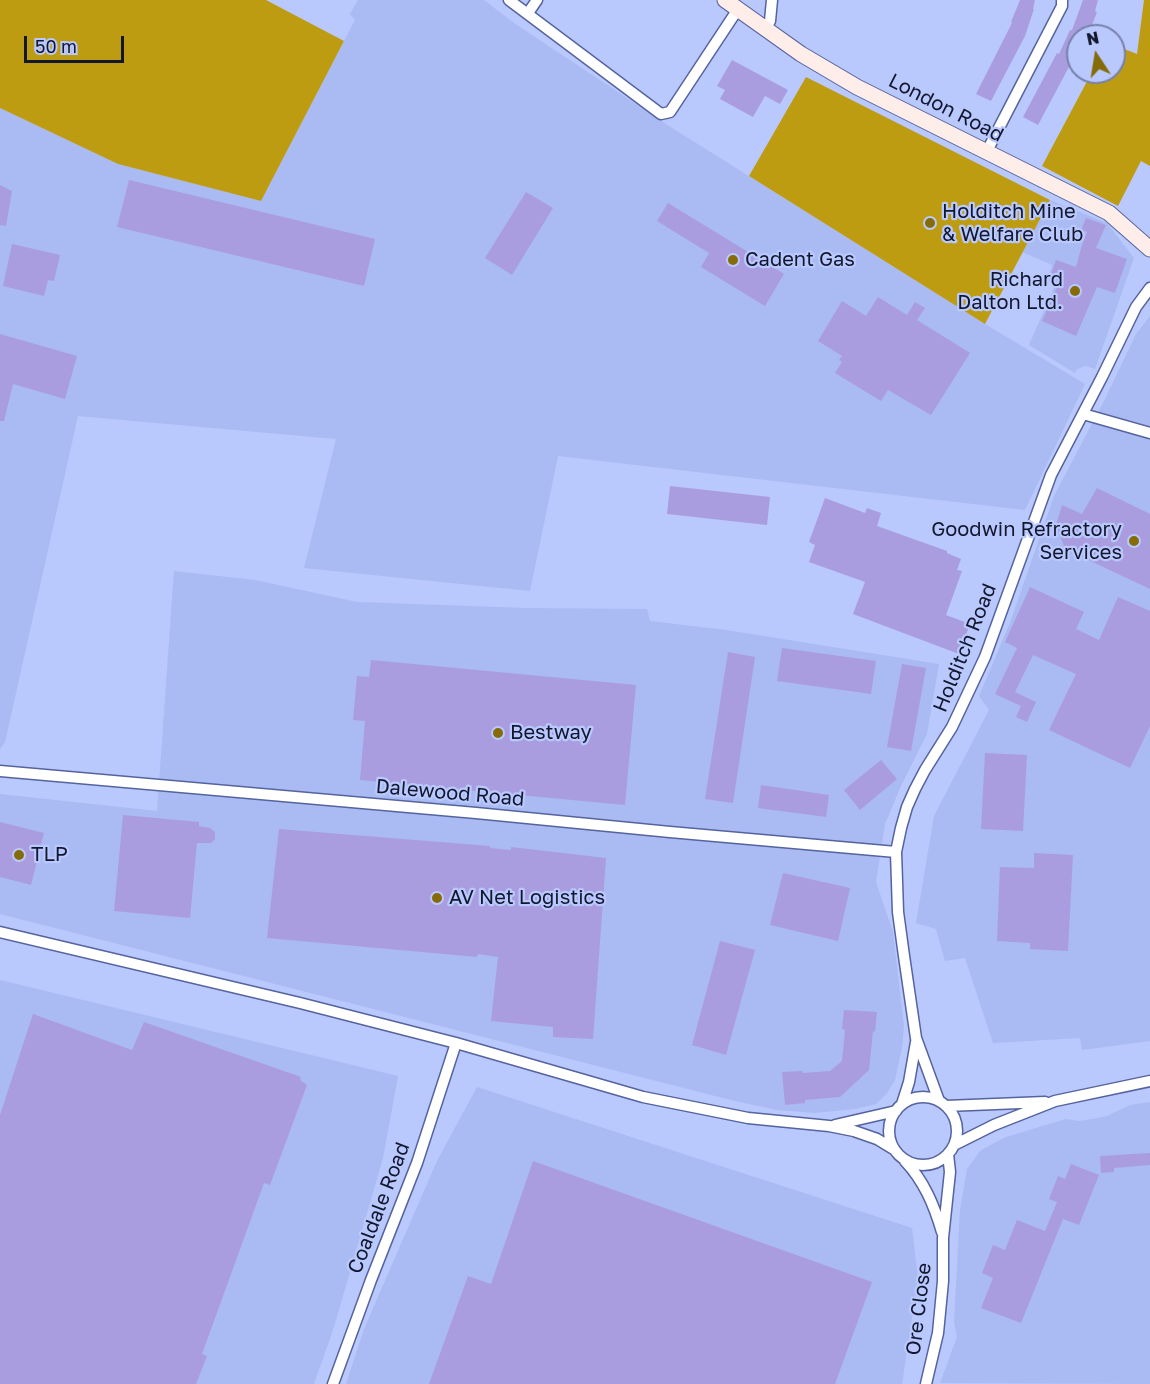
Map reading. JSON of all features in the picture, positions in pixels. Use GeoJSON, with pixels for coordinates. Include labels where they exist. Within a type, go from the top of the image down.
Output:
{"type":"FeatureCollection","features":[{"type":"Feature","properties":{"kind":"main road","name":"London Road"},"geometry":{"type":"LineString","coordinates":[[731,4],[801,54],[858,87],[1109,213],[1150,249]]}},
{"type":"Feature","properties":{"kind":"street"},"geometry":{"type":"LineString","coordinates":[[509,0],[661,114],[670,112],[731,4]]}},
{"type":"Feature","properties":{"kind":"street"},"geometry":{"type":"LineString","coordinates":[[528,13],[537,0]]}},
{"type":"Feature","properties":{"kind":"street"},"geometry":{"type":"LineString","coordinates":[[765,28],[770,21],[772,0]]}},
{"type":"Feature","properties":{"kind":"street"},"geometry":{"type":"LineString","coordinates":[[987,151],[1062,6],[1062,0]]}},
{"type":"Feature","properties":{"kind":"street","name":"Holditch Road"},"geometry":{"type":"LineString","coordinates":[[943,1103],[916,1038],[898,912],[897,852],[900,828],[907,807],[925,770],[952,727],[985,657],[1051,475],[1136,307],[1150,288]]}},
{"type":"Feature","properties":{"kind":"street"},"geometry":{"type":"LineString","coordinates":[[1083,414],[1150,433]]}},
{"type":"Feature","properties":{"kind":"street","name":"Dalewood Road"},"geometry":{"type":"LineString","coordinates":[[0,771],[897,852]]}},
{"type":"Feature","properties":{"kind":"street"},"geometry":{"type":"LineString","coordinates":[[0,932],[300,1003],[456,1043],[643,1097],[748,1118],[829,1126],[854,1131],[877,1139],[911,1162],[924,1165],[935,1162],[951,1149],[994,1125],[1055,1101],[1150,1081]]}},
{"type":"Feature","properties":{"kind":"street","name":"Holditch Road"},"geometry":{"type":"LineString","coordinates":[[899,1108],[911,1072],[916,1038]]}},
{"type":"Feature","properties":{"kind":"street","name":"Coaldale Road"},"geometry":{"type":"LineString","coordinates":[[333,1384],[417,1163],[456,1043]]}},
{"type":"Feature","properties":{"kind":"street"},"geometry":{"type":"LineString","coordinates":[[899,1154],[891,1142],[889,1132],[891,1121],[899,1108],[908,1101],[931,1098],[943,1103],[1055,1101]]}},
{"type":"Feature","properties":{"kind":"street"},"geometry":{"type":"LineString","coordinates":[[943,1103],[954,1117],[957,1126],[951,1149]]}},
{"type":"Feature","properties":{"kind":"street"},"geometry":{"type":"LineString","coordinates":[[829,1126],[899,1108]]}},
{"type":"Feature","properties":{"kind":"street","name":"Ore Close"},"geometry":{"type":"LineString","coordinates":[[926,1384],[938,1333],[951,1149]]}},
{"type":"Feature","properties":{"kind":"street","name":"Ore Close"},"geometry":{"type":"LineString","coordinates":[[899,1154],[917,1173],[934,1206],[943,1238]]}},
{"type":"Feature","properties":{"kind":"shaded area"},"geometry":{"type":"Polygon","coordinates":[[[0,0],[266,0],[344,41],[261,201],[118,164],[0,108],[0,0]]]}},
{"type":"Feature","properties":{"kind":"shaded area"},"geometry":{"type":"Polygon","coordinates":[[[358,0],[484,0],[514,23],[669,126],[1085,384],[1025,510],[558,456],[530,591],[304,568],[336,439],[78,416],[5,742],[0,749],[0,108],[118,164],[261,201],[355,20],[350,14],[358,0]]]}},
{"type":"Feature","properties":{"kind":"shaded area"},"geometry":{"type":"Polygon","coordinates":[[[1144,0],[1150,0],[1150,166],[1141,161],[1118,206],[1042,166],[1086,84],[1126,84],[1126,50],[1137,54],[1144,0]]]}},
{"type":"Feature","properties":{"kind":"shaded area","name":"Holditch Mine & Welfare Club"},"geometry":{"type":"Polygon","coordinates":[[[806,77],[1050,200],[985,324],[749,176],[806,77]]]}},
{"type":"Feature","properties":{"kind":"shaded area"},"geometry":{"type":"Polygon","coordinates":[[[1050,200],[1107,223],[1134,258],[1095,369],[1086,366],[1077,369],[1075,373],[1029,345],[1055,283],[1047,282],[1052,265],[1022,252],[1050,200]]]}},
{"type":"Feature","properties":{"kind":"shaded area"},"geometry":{"type":"Polygon","coordinates":[[[1150,316],[1150,1041],[1082,1050],[1080,1038],[993,1043],[965,958],[945,961],[936,929],[916,923],[934,816],[989,710],[979,696],[1011,620],[1054,496],[1136,334],[1150,316]]]}},
{"type":"Feature","properties":{"kind":"shaded area"},"geometry":{"type":"Polygon","coordinates":[[[174,571],[255,580],[357,602],[525,608],[647,609],[650,621],[726,630],[939,664],[927,734],[885,824],[876,882],[893,932],[904,1026],[895,1080],[887,1093],[876,1104],[855,1109],[815,1113],[777,1110],[0,914],[0,794],[157,811],[174,571]]]}},
{"type":"Feature","properties":{"kind":"shaded area"},"geometry":{"type":"Polygon","coordinates":[[[0,980],[398,1076],[383,1158],[334,1327],[314,1384],[0,1384],[0,980]]]}},
{"type":"Feature","properties":{"kind":"shaded area"},"geometry":{"type":"Polygon","coordinates":[[[477,1087],[912,1228],[918,1279],[902,1384],[346,1384],[364,1329],[437,1161],[477,1087]]]}},
{"type":"Feature","properties":{"kind":"shaded area"},"geometry":{"type":"Polygon","coordinates":[[[1150,1102],[1150,1384],[940,1383],[957,1337],[954,1322],[960,1210],[967,1169],[981,1150],[1006,1137],[1066,1119],[1079,1121],[1093,1119],[1107,1116],[1130,1105],[1150,1102]]]}},
{"type":"Feature","properties":{"kind":"building"},"geometry":{"type":"Polygon","coordinates":[[[1020,0],[1035,0],[1034,9],[1025,36],[991,101],[976,94],[1012,23],[1020,0]]]}},
{"type":"Feature","properties":{"kind":"building"},"geometry":{"type":"Polygon","coordinates":[[[1083,0],[1098,0],[1092,24],[1074,24],[1083,0]]]}},
{"type":"Feature","properties":{"kind":"building"},"geometry":{"type":"Polygon","coordinates":[[[1066,39],[1066,72],[1038,125],[1023,117],[1057,53],[1059,54],[1066,39]]]}},
{"type":"Feature","properties":{"kind":"building"},"geometry":{"type":"Polygon","coordinates":[[[732,60],[788,90],[780,104],[765,96],[753,117],[720,99],[725,90],[717,86],[732,60]]]}},
{"type":"Feature","properties":{"kind":"building"},"geometry":{"type":"Polygon","coordinates":[[[129,180],[375,239],[364,286],[117,227],[129,180]]]}},
{"type":"Feature","properties":{"kind":"building"},"geometry":{"type":"Polygon","coordinates":[[[0,185],[12,191],[6,226],[0,225],[0,185]]]}},
{"type":"Feature","properties":{"kind":"building"},"geometry":{"type":"Polygon","coordinates":[[[526,192],[553,208],[512,275],[485,258],[526,192]]]}},
{"type":"Feature","properties":{"kind":"building","name":"Cadent Gas"},"geometry":{"type":"Polygon","coordinates":[[[668,203],[784,274],[765,306],[701,267],[709,253],[657,221],[668,203]]]}},
{"type":"Feature","properties":{"kind":"building","name":"Richard Dalton Ltd."},"geometry":{"type":"Polygon","coordinates":[[[1086,218],[1106,225],[1096,248],[1127,259],[1115,293],[1097,287],[1076,336],[1042,321],[1060,280],[1050,277],[1056,260],[1076,267],[1087,232],[1081,230],[1086,218]]]}},
{"type":"Feature","properties":{"kind":"building"},"geometry":{"type":"Polygon","coordinates":[[[12,244],[60,255],[54,281],[48,280],[44,296],[3,286],[12,244]]]}},
{"type":"Feature","properties":{"kind":"building"},"geometry":{"type":"Polygon","coordinates":[[[878,297],[907,315],[915,302],[925,308],[917,320],[970,353],[931,415],[888,390],[881,401],[835,373],[842,362],[839,360],[842,356],[818,341],[842,301],[866,316],[878,297]]]}},
{"type":"Feature","properties":{"kind":"building"},"geometry":{"type":"Polygon","coordinates":[[[0,334],[77,356],[65,399],[13,384],[4,421],[0,421],[0,334]]]}},
{"type":"Feature","properties":{"kind":"building"},"geometry":{"type":"Polygon","coordinates":[[[670,486],[770,497],[767,525],[667,514],[670,486]]]}},
{"type":"Feature","properties":{"kind":"building"},"geometry":{"type":"Polygon","coordinates":[[[1097,488],[1150,514],[1150,589],[1065,549],[1056,525],[1062,505],[1082,514],[1097,488]]]}},
{"type":"Feature","properties":{"kind":"building"},"geometry":{"type":"Polygon","coordinates":[[[825,498],[865,513],[867,508],[881,513],[877,526],[947,551],[961,559],[957,570],[962,571],[946,615],[970,624],[959,654],[853,614],[865,582],[809,562],[815,545],[809,542],[825,498]]]}},
{"type":"Feature","properties":{"kind":"building"},"geometry":{"type":"Polygon","coordinates":[[[1030,587],[1084,612],[1076,629],[1099,640],[1118,597],[1150,611],[1150,726],[1130,768],[1049,730],[1076,674],[1033,655],[1015,692],[1036,702],[1027,722],[1016,717],[1021,706],[995,694],[1017,648],[1005,642],[1030,587]]]}},
{"type":"Feature","properties":{"kind":"building"},"geometry":{"type":"Polygon","coordinates":[[[782,648],[876,661],[871,694],[777,681],[782,648]]]}},
{"type":"Feature","properties":{"kind":"building"},"geometry":{"type":"Polygon","coordinates":[[[728,652],[755,657],[733,803],[705,799],[728,652]]]}},
{"type":"Feature","properties":{"kind":"building","name":"Bestway"},"geometry":{"type":"Polygon","coordinates":[[[371,660],[636,685],[625,805],[360,780],[365,721],[353,720],[357,676],[369,677],[371,660]]]}},
{"type":"Feature","properties":{"kind":"building"},"geometry":{"type":"Polygon","coordinates":[[[902,664],[926,668],[911,751],[887,747],[902,664]]]}},
{"type":"Feature","properties":{"kind":"building"},"geometry":{"type":"Polygon","coordinates":[[[985,753],[1027,755],[1023,831],[981,829],[985,753]]]}},
{"type":"Feature","properties":{"kind":"building"},"geometry":{"type":"Polygon","coordinates":[[[881,760],[897,779],[860,810],[844,790],[881,760]]]}},
{"type":"Feature","properties":{"kind":"building"},"geometry":{"type":"Polygon","coordinates":[[[761,785],[829,795],[826,817],[758,808],[761,785]]]}},
{"type":"Feature","properties":{"kind":"building"},"geometry":{"type":"Polygon","coordinates":[[[123,815],[199,822],[199,826],[210,828],[215,832],[215,839],[211,843],[197,843],[190,918],[114,911],[123,815]]]}},
{"type":"Feature","properties":{"kind":"building","name":"TLP"},"geometry":{"type":"Polygon","coordinates":[[[0,822],[44,833],[31,885],[0,877],[0,822]]]}},
{"type":"Feature","properties":{"kind":"building","name":"AV Net Logistics"},"geometry":{"type":"Polygon","coordinates":[[[279,829],[490,846],[490,848],[511,850],[511,847],[606,858],[593,1039],[553,1037],[553,1027],[491,1021],[498,957],[267,938],[279,829]]]}},
{"type":"Feature","properties":{"kind":"building"},"geometry":{"type":"Polygon","coordinates":[[[1034,853],[1073,855],[1068,951],[1030,949],[1030,943],[997,941],[1000,867],[1034,868],[1034,853]]]}},
{"type":"Feature","properties":{"kind":"building"},"geometry":{"type":"Polygon","coordinates":[[[783,873],[850,888],[838,941],[770,925],[783,873]]]}},
{"type":"Feature","properties":{"kind":"building"},"geometry":{"type":"Polygon","coordinates":[[[720,941],[755,950],[726,1055],[692,1045],[720,941]]]}},
{"type":"Feature","properties":{"kind":"building"},"geometry":{"type":"Polygon","coordinates":[[[844,1010],[877,1012],[869,1070],[840,1097],[805,1100],[805,1103],[785,1105],[782,1072],[830,1071],[842,1061],[844,1010]]]}},
{"type":"Feature","properties":{"kind":"building"},"geometry":{"type":"Polygon","coordinates":[[[33,1014],[132,1050],[144,1022],[301,1077],[300,1080],[307,1085],[270,1185],[264,1183],[202,1354],[207,1356],[196,1384],[0,1384],[0,1115],[33,1014]]]}},
{"type":"Feature","properties":{"kind":"building"},"geometry":{"type":"Polygon","coordinates":[[[1150,1153],[1150,1165],[1114,1168],[1114,1172],[1101,1173],[1100,1156],[1150,1153]]]}},
{"type":"Feature","properties":{"kind":"building"},"geometry":{"type":"Polygon","coordinates":[[[533,1161],[872,1282],[835,1384],[429,1384],[468,1276],[491,1284],[533,1161]]]}},
{"type":"Feature","properties":{"kind":"building"},"geometry":{"type":"Polygon","coordinates":[[[1071,1164],[1099,1175],[1079,1225],[1063,1219],[1021,1323],[981,1308],[993,1278],[982,1273],[993,1245],[1005,1250],[1017,1220],[1045,1231],[1057,1202],[1049,1199],[1058,1176],[1065,1179],[1071,1164]]]}},
{"type":"Feature","properties":{"kind":"place","name":"Holditch Mine & Welfare Club"},"geometry":{"type":"Point","coordinates":[930,223]}},
{"type":"Feature","properties":{"kind":"place","name":"Cadent Gas"},"geometry":{"type":"Point","coordinates":[733,260]}},
{"type":"Feature","properties":{"kind":"place","name":"Richard Dalton Ltd."},"geometry":{"type":"Point","coordinates":[1075,291]}},
{"type":"Feature","properties":{"kind":"place","name":"Goodwin Refractory Services"},"geometry":{"type":"Point","coordinates":[1134,541]}},
{"type":"Feature","properties":{"kind":"place","name":"Bestway"},"geometry":{"type":"Point","coordinates":[498,733]}},
{"type":"Feature","properties":{"kind":"place","name":"TLP"},"geometry":{"type":"Point","coordinates":[19,855]}},
{"type":"Feature","properties":{"kind":"place","name":"AV Net Logistics"},"geometry":{"type":"Point","coordinates":[437,898]}}]}
